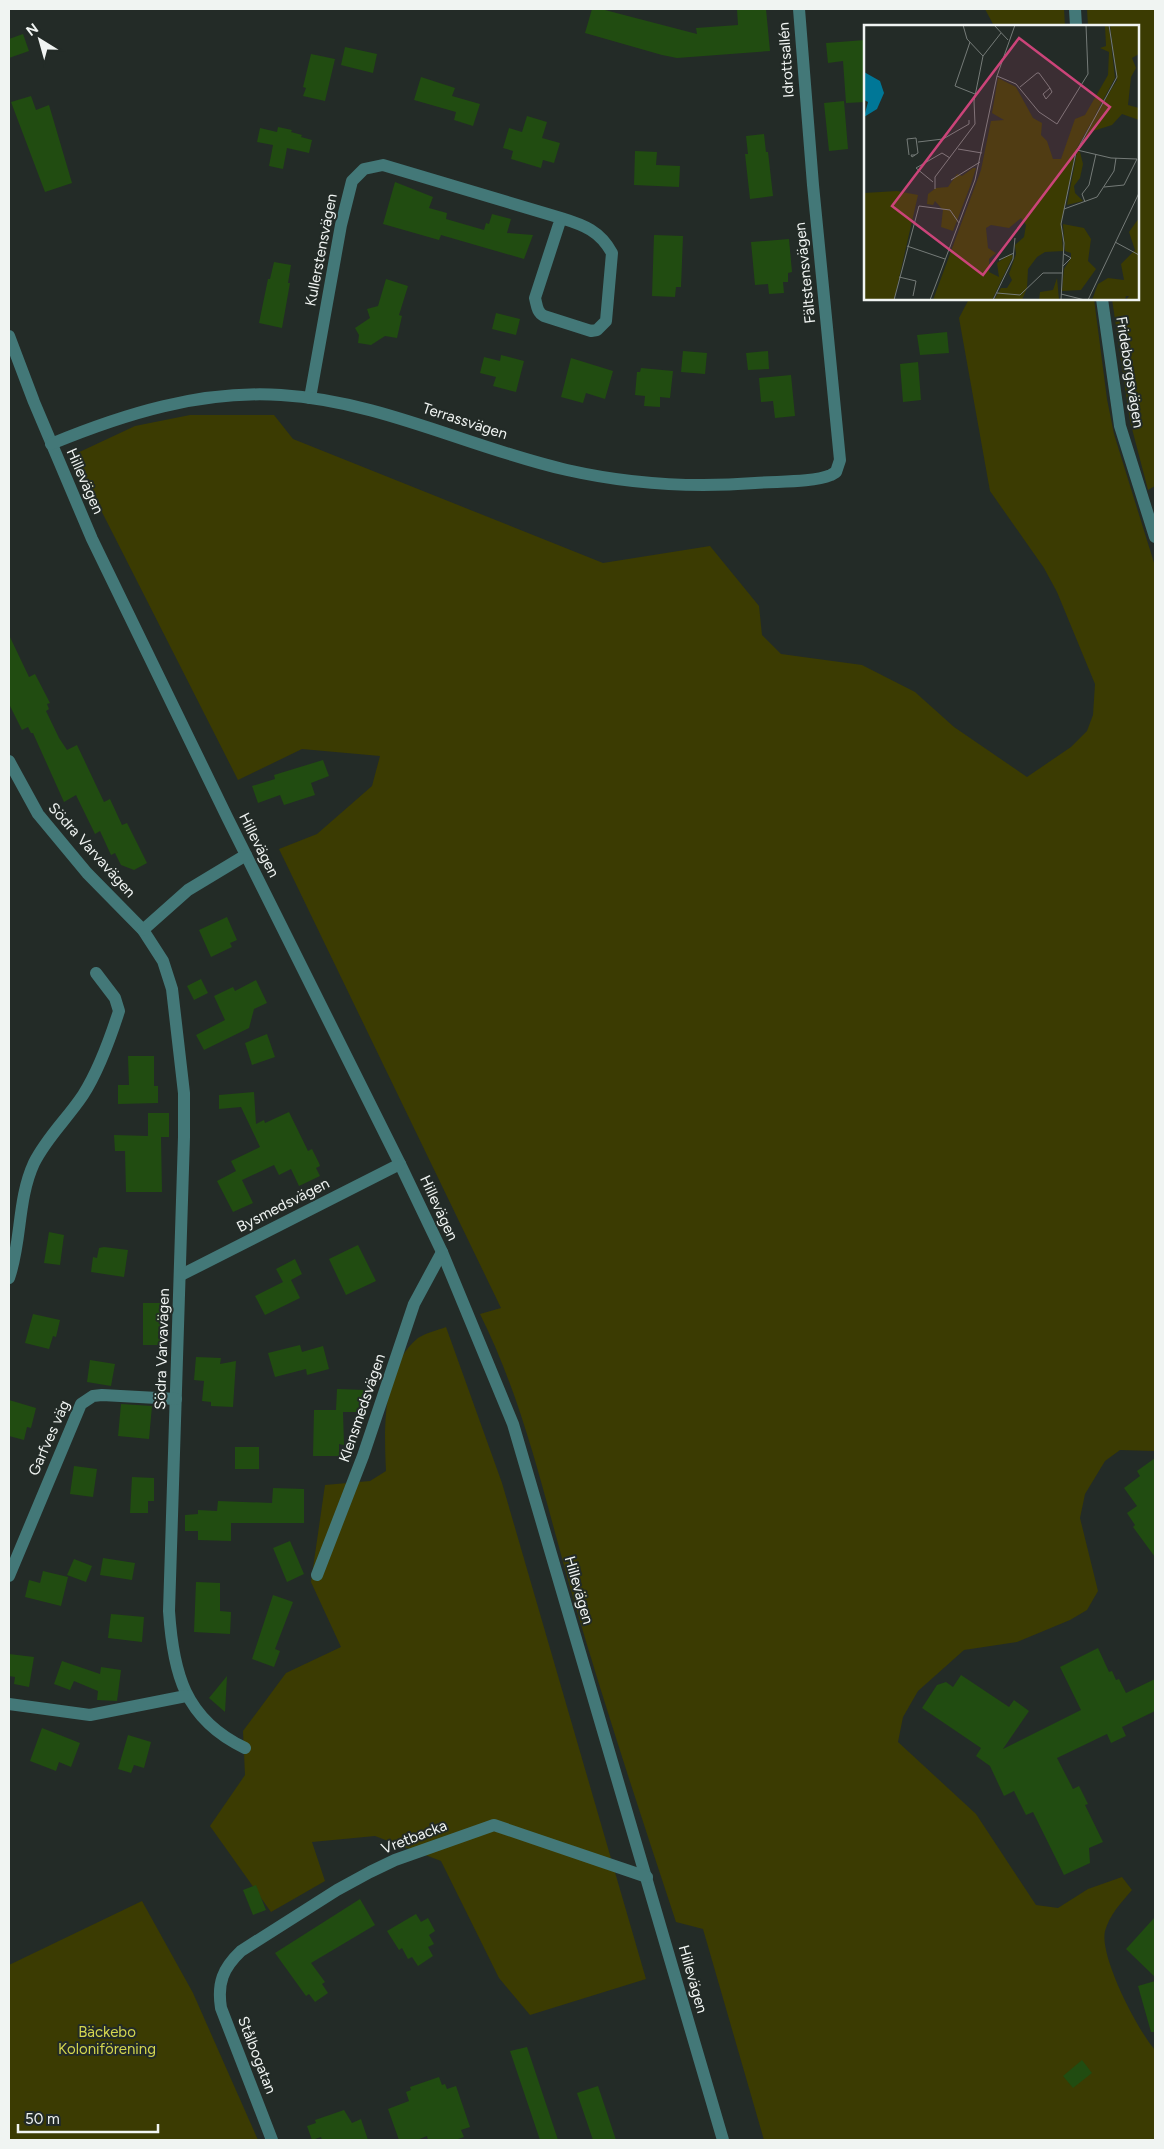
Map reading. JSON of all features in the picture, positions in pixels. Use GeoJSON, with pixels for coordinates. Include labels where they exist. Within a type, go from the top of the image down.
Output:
{"type":"FeatureCollection","features":[{"type":"Feature","properties":{"kind":"street","name":"Idrottsallén"},"geometry":{"type":"LineString","coordinates":[[799,9],[806,108]]}},
{"type":"Feature","properties":{"kind":"street"},"geometry":{"type":"LineString","coordinates":[[1075,9],[1076,25]]}},
{"type":"Feature","properties":{"kind":"street","name":"Fältstensvägen"},"geometry":{"type":"LineString","coordinates":[[806,108],[837,434]]}},
{"type":"Feature","properties":{"kind":"street","name":"Kullerstensvägen"},"geometry":{"type":"LineString","coordinates":[[310,398],[341,226],[352,181],[364,169],[383,164],[585,225],[598,234],[612,253],[606,321],[597,330],[591,331],[544,316],[539,313],[537,307],[535,298],[561,218]]}},
{"type":"Feature","properties":{"kind":"street","name":"Frideborgsvägen"},"geometry":{"type":"LineString","coordinates":[[1102,300],[1120,426],[1155,537]]}},
{"type":"Feature","properties":{"kind":"street","name":"Hillevägen"},"geometry":{"type":"LineString","coordinates":[[9,336],[51,444],[92,539],[442,1252],[513,1424],[723,2140]]}},
{"type":"Feature","properties":{"kind":"street","name":"Terrassvägen"},"geometry":{"type":"LineString","coordinates":[[51,444],[124,416],[178,402],[247,394],[310,398],[384,412],[566,470],[615,479],[715,486],[826,477],[836,472],[839,466],[837,434]]}},
{"type":"Feature","properties":{"kind":"street","name":"Södra Varvavägen"},"geometry":{"type":"LineString","coordinates":[[9,761],[38,814],[52,832],[143,930],[169,974],[184,1093],[181,1275],[168,1611],[173,1660],[186,1696],[215,1728],[230,1741],[245,1748]]}},
{"type":"Feature","properties":{"kind":"street"},"geometry":{"type":"LineString","coordinates":[[143,930],[188,890],[246,855]]}},
{"type":"Feature","properties":{"kind":"street"},"geometry":{"type":"LineString","coordinates":[[9,1278],[14,1259],[22,1198],[34,1165],[52,1133],[88,1087],[119,1011],[115,998],[96,973]]}},
{"type":"Feature","properties":{"kind":"street","name":"Bysmedsvägen"},"geometry":{"type":"LineString","coordinates":[[181,1275],[400,1164]]}},
{"type":"Feature","properties":{"kind":"street","name":"Klensmedsvägen"},"geometry":{"type":"LineString","coordinates":[[317,1575],[363,1456],[414,1304],[442,1252]]}},
{"type":"Feature","properties":{"kind":"street","name":"Garfves väg"},"geometry":{"type":"LineString","coordinates":[[9,1576],[81,1404],[93,1396],[102,1395],[176,1399]]}},
{"type":"Feature","properties":{"kind":"street"},"geometry":{"type":"LineString","coordinates":[[9,1704],[90,1716],[186,1696]]}},
{"type":"Feature","properties":{"kind":"street","name":"Vretbacka"},"geometry":{"type":"LineString","coordinates":[[221,1980],[228,1963],[241,1951],[336,1890],[395,1860],[494,1825],[647,1877]]}},
{"type":"Feature","properties":{"kind":"street","name":"Stålbogatan"},"geometry":{"type":"LineString","coordinates":[[221,1980],[221,2008],[272,2140]]}},
{"type":"Feature","properties":{"kind":"green space"},"geometry":{"type":"Polygon","coordinates":[[[985,9],[1064,9],[1065,25],[993,25],[985,9]]]}},
{"type":"Feature","properties":{"kind":"green space"},"geometry":{"type":"Polygon","coordinates":[[[1087,9],[1155,9],[1155,486],[1148,490],[1130,421],[1112,300],[1139,300],[1139,25],[1088,25],[1087,9]]]}},
{"type":"Feature","properties":{"kind":"green space"},"geometry":{"type":"Polygon","coordinates":[[[968,300],[1094,300],[1107,399],[1114,434],[1155,566],[1155,1451],[1120,1450],[1105,1461],[1085,1494],[1080,1518],[1098,1591],[1087,1610],[1070,1620],[1017,1642],[964,1650],[918,1691],[903,1717],[898,1742],[976,1814],[1036,1905],[1058,1908],[1088,1889],[1122,1877],[1132,1890],[1110,1919],[1105,1931],[1105,1943],[1121,1993],[1139,2027],[1155,2050],[1155,2140],[764,2140],[703,1929],[676,1922],[597,1676],[521,1416],[495,1347],[480,1314],[501,1308],[279,849],[317,834],[372,786],[380,756],[302,749],[238,780],[73,455],[135,426],[190,415],[274,415],[293,439],[603,563],[710,546],[759,606],[762,635],[781,654],[862,665],[915,692],[954,727],[1027,777],[1071,747],[1087,731],[1093,715],[1095,684],[1057,592],[1044,568],[990,491],[959,318],[968,300]]]}},
{"type":"Feature","properties":{"kind":"green space"},"geometry":{"type":"Polygon","coordinates":[[[446,1327],[502,1483],[646,1979],[530,2015],[499,1978],[441,1861],[375,1836],[312,1842],[325,1881],[271,1912],[210,1826],[245,1775],[243,1731],[286,1673],[341,1647],[311,1582],[325,1485],[370,1481],[386,1471],[385,1437],[388,1400],[398,1365],[406,1350],[418,1338],[446,1327]]]}},
{"type":"Feature","properties":{"kind":"green space","name":"Bäckebo Koloniförening"},"geometry":{"type":"Polygon","coordinates":[[[142,1901],[193,1993],[258,2140],[9,2140],[9,1965],[142,1901]]]}},
{"type":"Feature","properties":{"kind":"building"},"geometry":{"type":"Polygon","coordinates":[[[592,9],[601,9],[697,34],[696,28],[738,25],[737,9],[766,9],[770,51],[677,58],[662,55],[585,33],[592,9]]]}},
{"type":"Feature","properties":{"kind":"building"},"geometry":{"type":"Polygon","coordinates":[[[23,34],[29,51],[9,58],[9,39],[23,34]]]}},
{"type":"Feature","properties":{"kind":"building"},"geometry":{"type":"Polygon","coordinates":[[[864,40],[864,102],[846,103],[843,61],[828,63],[826,43],[864,40]]]}},
{"type":"Feature","properties":{"kind":"building"},"geometry":{"type":"Polygon","coordinates":[[[345,47],[377,54],[373,73],[341,65],[345,47]]]}},
{"type":"Feature","properties":{"kind":"building"},"geometry":{"type":"Polygon","coordinates":[[[311,54],[335,59],[325,101],[303,96],[306,88],[303,87],[311,54]]]}},
{"type":"Feature","properties":{"kind":"building"},"geometry":{"type":"Polygon","coordinates":[[[421,77],[455,88],[452,96],[480,104],[473,126],[454,120],[456,112],[414,100],[421,77]]]}},
{"type":"Feature","properties":{"kind":"building"},"geometry":{"type":"Polygon","coordinates":[[[31,96],[36,110],[49,105],[72,183],[45,192],[11,102],[31,96]]]}},
{"type":"Feature","properties":{"kind":"building"},"geometry":{"type":"Polygon","coordinates":[[[844,101],[848,149],[829,151],[824,103],[844,101]]]}},
{"type":"Feature","properties":{"kind":"building"},"geometry":{"type":"Polygon","coordinates":[[[527,116],[547,122],[542,138],[560,143],[554,163],[543,160],[541,168],[511,159],[513,151],[503,148],[509,128],[522,132],[527,116]]]}},
{"type":"Feature","properties":{"kind":"building"},"geometry":{"type":"Polygon","coordinates":[[[278,127],[292,130],[291,132],[302,135],[301,137],[312,140],[309,153],[287,148],[283,169],[269,166],[273,145],[257,142],[260,128],[277,132],[278,127]]]}},
{"type":"Feature","properties":{"kind":"building"},"geometry":{"type":"Polygon","coordinates":[[[764,134],[773,196],[750,199],[745,154],[748,154],[746,136],[764,134]]]}},
{"type":"Feature","properties":{"kind":"building"},"geometry":{"type":"Polygon","coordinates":[[[635,151],[657,152],[656,165],[680,166],[679,187],[634,185],[635,151]]]}},
{"type":"Feature","properties":{"kind":"building"},"geometry":{"type":"Polygon","coordinates":[[[395,182],[433,197],[429,208],[447,213],[446,219],[484,230],[486,223],[489,224],[492,214],[511,219],[507,233],[533,235],[524,259],[441,235],[439,240],[383,224],[395,182]]]}},
{"type":"Feature","properties":{"kind":"building"},"geometry":{"type":"Polygon","coordinates":[[[654,235],[683,236],[681,287],[676,287],[675,297],[652,296],[654,235]]]}},
{"type":"Feature","properties":{"kind":"building"},"geometry":{"type":"Polygon","coordinates":[[[789,239],[792,272],[788,273],[788,282],[783,282],[784,293],[769,294],[768,284],[755,285],[751,242],[789,239]]]}},
{"type":"Feature","properties":{"kind":"building"},"geometry":{"type":"Polygon","coordinates":[[[274,262],[291,265],[288,283],[290,283],[282,328],[259,323],[268,279],[270,279],[274,262]]]}},
{"type":"Feature","properties":{"kind":"building"},"geometry":{"type":"Polygon","coordinates":[[[386,279],[408,286],[399,315],[402,316],[397,338],[385,336],[371,345],[358,343],[359,335],[355,328],[370,318],[367,309],[378,306],[386,279]]]}},
{"type":"Feature","properties":{"kind":"building"},"geometry":{"type":"Polygon","coordinates":[[[496,313],[520,319],[516,335],[492,329],[496,313]]]}},
{"type":"Feature","properties":{"kind":"building"},"geometry":{"type":"Polygon","coordinates":[[[947,332],[949,353],[920,355],[917,335],[947,332]]]}},
{"type":"Feature","properties":{"kind":"building"},"geometry":{"type":"Polygon","coordinates":[[[683,351],[707,353],[705,374],[681,372],[683,351]]]}},
{"type":"Feature","properties":{"kind":"building"},"geometry":{"type":"Polygon","coordinates":[[[768,351],[769,369],[748,370],[746,353],[768,351]]]}},
{"type":"Feature","properties":{"kind":"building"},"geometry":{"type":"Polygon","coordinates":[[[501,355],[524,361],[516,392],[493,386],[496,377],[480,373],[484,357],[500,361],[501,355]]]}},
{"type":"Feature","properties":{"kind":"building"},"geometry":{"type":"Polygon","coordinates":[[[571,358],[613,371],[605,399],[586,393],[583,403],[561,397],[571,358]]]}},
{"type":"Feature","properties":{"kind":"building"},"geometry":{"type":"Polygon","coordinates":[[[918,362],[921,400],[903,402],[900,364],[918,362]]]}},
{"type":"Feature","properties":{"kind":"building"},"geometry":{"type":"Polygon","coordinates":[[[641,368],[673,371],[670,398],[660,397],[660,407],[644,406],[645,396],[635,395],[637,372],[640,372],[641,368]]]}},
{"type":"Feature","properties":{"kind":"building"},"geometry":{"type":"Polygon","coordinates":[[[791,375],[795,416],[775,418],[773,401],[761,402],[759,378],[791,375]]]}},
{"type":"Feature","properties":{"kind":"building"},"geometry":{"type":"Polygon","coordinates":[[[9,635],[29,677],[35,674],[50,703],[47,704],[49,709],[46,711],[59,738],[67,750],[77,745],[104,802],[110,799],[122,825],[127,823],[147,863],[134,870],[121,865],[115,853],[111,855],[100,831],[95,834],[76,795],[64,802],[33,733],[31,733],[28,727],[22,730],[9,704],[9,635]]]}},
{"type":"Feature","properties":{"kind":"building"},"geometry":{"type":"Polygon","coordinates":[[[323,760],[329,776],[311,783],[315,795],[284,805],[280,795],[258,803],[252,786],[275,779],[274,775],[323,760]]]}},
{"type":"Feature","properties":{"kind":"building"},"geometry":{"type":"Polygon","coordinates":[[[227,917],[237,940],[230,943],[232,947],[211,957],[199,930],[227,917]]]}},
{"type":"Feature","properties":{"kind":"building"},"geometry":{"type":"Polygon","coordinates":[[[201,979],[208,993],[194,1000],[187,986],[201,979]]]}},
{"type":"Feature","properties":{"kind":"building"},"geometry":{"type":"Polygon","coordinates":[[[256,980],[267,1003],[254,1009],[249,1028],[204,1050],[196,1035],[225,1020],[214,996],[233,987],[235,991],[256,980]]]}},
{"type":"Feature","properties":{"kind":"building"},"geometry":{"type":"Polygon","coordinates":[[[267,1034],[275,1057],[252,1065],[245,1043],[267,1034]]]}},
{"type":"Feature","properties":{"kind":"building"},"geometry":{"type":"Polygon","coordinates":[[[128,1056],[154,1056],[154,1086],[158,1086],[158,1103],[118,1104],[118,1085],[129,1085],[128,1056]]]}},
{"type":"Feature","properties":{"kind":"building"},"geometry":{"type":"Polygon","coordinates":[[[254,1092],[256,1124],[264,1120],[265,1123],[289,1112],[308,1151],[312,1149],[319,1163],[320,1166],[316,1168],[320,1176],[299,1186],[291,1169],[279,1175],[274,1165],[242,1180],[253,1203],[233,1212],[217,1181],[236,1171],[231,1161],[260,1147],[241,1107],[219,1109],[219,1095],[254,1092]]]}},
{"type":"Feature","properties":{"kind":"building"},"geometry":{"type":"Polygon","coordinates":[[[148,1113],[169,1113],[169,1137],[161,1137],[162,1192],[126,1192],[125,1151],[115,1151],[114,1135],[148,1136],[148,1113]]]}},
{"type":"Feature","properties":{"kind":"building"},"geometry":{"type":"Polygon","coordinates":[[[49,1232],[64,1235],[60,1265],[44,1263],[49,1232]]]}},
{"type":"Feature","properties":{"kind":"building"},"geometry":{"type":"Polygon","coordinates":[[[358,1245],[376,1281],[346,1295],[329,1259],[358,1245]]]}},
{"type":"Feature","properties":{"kind":"building"},"geometry":{"type":"Polygon","coordinates":[[[99,1248],[128,1250],[124,1277],[91,1272],[93,1257],[97,1258],[99,1248]]]}},
{"type":"Feature","properties":{"kind":"building"},"geometry":{"type":"Polygon","coordinates":[[[295,1259],[302,1274],[291,1280],[300,1298],[265,1315],[255,1296],[283,1282],[276,1269],[295,1259]]]}},
{"type":"Feature","properties":{"kind":"building"},"geometry":{"type":"Polygon","coordinates":[[[143,1303],[160,1303],[160,1345],[143,1345],[143,1303]]]}},
{"type":"Feature","properties":{"kind":"building"},"geometry":{"type":"Polygon","coordinates":[[[33,1314],[60,1320],[56,1337],[53,1336],[49,1349],[25,1343],[33,1314]]]}},
{"type":"Feature","properties":{"kind":"building"},"geometry":{"type":"Polygon","coordinates":[[[300,1345],[302,1352],[323,1346],[329,1369],[307,1375],[306,1369],[275,1377],[268,1353],[300,1345]]]}},
{"type":"Feature","properties":{"kind":"building"},"geometry":{"type":"Polygon","coordinates":[[[196,1357],[221,1358],[220,1364],[236,1361],[233,1407],[211,1406],[211,1402],[202,1401],[204,1381],[194,1380],[196,1357]]]}},
{"type":"Feature","properties":{"kind":"building"},"geometry":{"type":"Polygon","coordinates":[[[90,1360],[115,1364],[111,1386],[87,1382],[90,1360]]]}},
{"type":"Feature","properties":{"kind":"building"},"geometry":{"type":"Polygon","coordinates":[[[337,1389],[366,1390],[365,1412],[343,1412],[344,1445],[339,1444],[339,1456],[313,1456],[314,1410],[336,1410],[337,1389]]]}},
{"type":"Feature","properties":{"kind":"building"},"geometry":{"type":"Polygon","coordinates":[[[9,1400],[36,1408],[31,1428],[27,1427],[24,1440],[9,1436],[9,1400]]]}},
{"type":"Feature","properties":{"kind":"building"},"geometry":{"type":"Polygon","coordinates":[[[121,1404],[152,1406],[149,1439],[118,1436],[121,1404]]]}},
{"type":"Feature","properties":{"kind":"building"},"geometry":{"type":"Polygon","coordinates":[[[235,1447],[259,1447],[259,1469],[235,1469],[235,1447]]]}},
{"type":"Feature","properties":{"kind":"building"},"geometry":{"type":"Polygon","coordinates":[[[1155,1458],[1155,1557],[1133,1527],[1135,1525],[1127,1513],[1137,1506],[1124,1488],[1140,1476],[1137,1471],[1155,1458]]]}},
{"type":"Feature","properties":{"kind":"building"},"geometry":{"type":"Polygon","coordinates":[[[74,1466],[97,1469],[93,1497],[70,1494],[74,1466]]]}},
{"type":"Feature","properties":{"kind":"building"},"geometry":{"type":"Polygon","coordinates":[[[132,1477],[154,1478],[154,1501],[148,1501],[148,1513],[130,1513],[132,1477]]]}},
{"type":"Feature","properties":{"kind":"building"},"geometry":{"type":"Polygon","coordinates":[[[273,1488],[304,1489],[304,1523],[231,1523],[231,1541],[198,1540],[198,1531],[185,1531],[185,1515],[198,1514],[198,1510],[217,1511],[218,1501],[272,1503],[273,1488]]]}},
{"type":"Feature","properties":{"kind":"building"},"geometry":{"type":"Polygon","coordinates":[[[290,1541],[304,1574],[287,1582],[273,1548],[290,1541]]]}},
{"type":"Feature","properties":{"kind":"building"},"geometry":{"type":"Polygon","coordinates":[[[103,1558],[135,1563],[132,1580],[100,1575],[103,1558]]]}},
{"type":"Feature","properties":{"kind":"building"},"geometry":{"type":"Polygon","coordinates":[[[74,1559],[92,1566],[86,1582],[67,1575],[74,1559]]]}},
{"type":"Feature","properties":{"kind":"building"},"geometry":{"type":"Polygon","coordinates":[[[43,1571],[68,1577],[61,1606],[25,1597],[29,1580],[40,1583],[43,1571]]]}},
{"type":"Feature","properties":{"kind":"building"},"geometry":{"type":"Polygon","coordinates":[[[196,1582],[220,1583],[220,1611],[231,1612],[230,1634],[194,1632],[196,1582]]]}},
{"type":"Feature","properties":{"kind":"building"},"geometry":{"type":"Polygon","coordinates":[[[273,1595],[293,1602],[275,1649],[280,1651],[274,1667],[252,1659],[273,1595]]]}},
{"type":"Feature","properties":{"kind":"building"},"geometry":{"type":"Polygon","coordinates":[[[111,1614],[144,1617],[142,1642],[108,1638],[111,1614]]]}},
{"type":"Feature","properties":{"kind":"building"},"geometry":{"type":"Polygon","coordinates":[[[1098,1648],[1109,1672],[1112,1671],[1116,1680],[1119,1679],[1126,1693],[1155,1679],[1155,1711],[1122,1727],[1126,1736],[1111,1743],[1107,1734],[1057,1758],[1073,1789],[1079,1786],[1088,1804],[1085,1805],[1103,1842],[1089,1848],[1090,1863],[1064,1875],[1033,1812],[1026,1815],[1014,1791],[1004,1796],[990,1766],[976,1756],[981,1748],[922,1708],[937,1685],[946,1682],[953,1687],[961,1675],[1009,1707],[1014,1700],[1029,1711],[1003,1749],[1081,1710],[1060,1667],[1098,1648]]]}},
{"type":"Feature","properties":{"kind":"building"},"geometry":{"type":"Polygon","coordinates":[[[9,1654],[34,1657],[29,1687],[14,1684],[15,1677],[9,1676],[9,1654]]]}},
{"type":"Feature","properties":{"kind":"building"},"geometry":{"type":"Polygon","coordinates":[[[62,1661],[100,1674],[101,1667],[121,1670],[117,1701],[97,1700],[98,1691],[74,1681],[70,1690],[54,1684],[62,1661]]]}},
{"type":"Feature","properties":{"kind":"building"},"geometry":{"type":"Polygon","coordinates":[[[227,1676],[225,1712],[209,1698],[227,1676]]]}},
{"type":"Feature","properties":{"kind":"building"},"geometry":{"type":"Polygon","coordinates":[[[42,1728],[80,1743],[71,1767],[59,1762],[56,1771],[30,1761],[42,1728]]]}},
{"type":"Feature","properties":{"kind":"building"},"geometry":{"type":"Polygon","coordinates":[[[128,1735],[151,1742],[144,1768],[134,1765],[131,1773],[118,1769],[128,1735]]]}},
{"type":"Feature","properties":{"kind":"building"},"geometry":{"type":"Polygon","coordinates":[[[256,1885],[266,1910],[253,1915],[243,1890],[256,1885]]]}},
{"type":"Feature","properties":{"kind":"building"},"geometry":{"type":"Polygon","coordinates":[[[360,1899],[375,1925],[311,1963],[325,1982],[322,1984],[328,1993],[315,2002],[309,1994],[306,1996],[275,1953],[360,1899]]]}},
{"type":"Feature","properties":{"kind":"building"},"geometry":{"type":"Polygon","coordinates":[[[416,1914],[421,1922],[428,1918],[435,1931],[429,1935],[434,1944],[428,1947],[433,1956],[418,1966],[412,1957],[408,1959],[402,1948],[399,1950],[387,1931],[416,1914]]]}},
{"type":"Feature","properties":{"kind":"building"},"geometry":{"type":"Polygon","coordinates":[[[1155,1917],[1155,1977],[1126,1949],[1155,1917]]]}},
{"type":"Feature","properties":{"kind":"building"},"geometry":{"type":"Polygon","coordinates":[[[1155,1981],[1155,2032],[1151,2032],[1138,1986],[1155,1981]]]}},
{"type":"Feature","properties":{"kind":"building"},"geometry":{"type":"Polygon","coordinates":[[[527,2047],[558,2140],[540,2140],[510,2051],[527,2047]]]}},
{"type":"Feature","properties":{"kind":"building"},"geometry":{"type":"Polygon","coordinates":[[[1082,2060],[1092,2073],[1073,2088],[1063,2076],[1082,2060]]]}},
{"type":"Feature","properties":{"kind":"building"},"geometry":{"type":"Polygon","coordinates":[[[439,2077],[442,2085],[445,2084],[447,2089],[456,2086],[470,2127],[461,2130],[464,2137],[455,2140],[428,2140],[427,2136],[417,2140],[399,2140],[388,2109],[409,2101],[406,2092],[411,2090],[410,2087],[439,2077]]]}},
{"type":"Feature","properties":{"kind":"building"},"geometry":{"type":"Polygon","coordinates":[[[598,2086],[616,2140],[593,2140],[577,2093],[598,2086]]]}},
{"type":"Feature","properties":{"kind":"building"},"geometry":{"type":"Polygon","coordinates":[[[344,2110],[352,2123],[361,2119],[368,2140],[322,2140],[321,2137],[312,2140],[307,2126],[316,2123],[315,2120],[344,2110]]]}}]}
